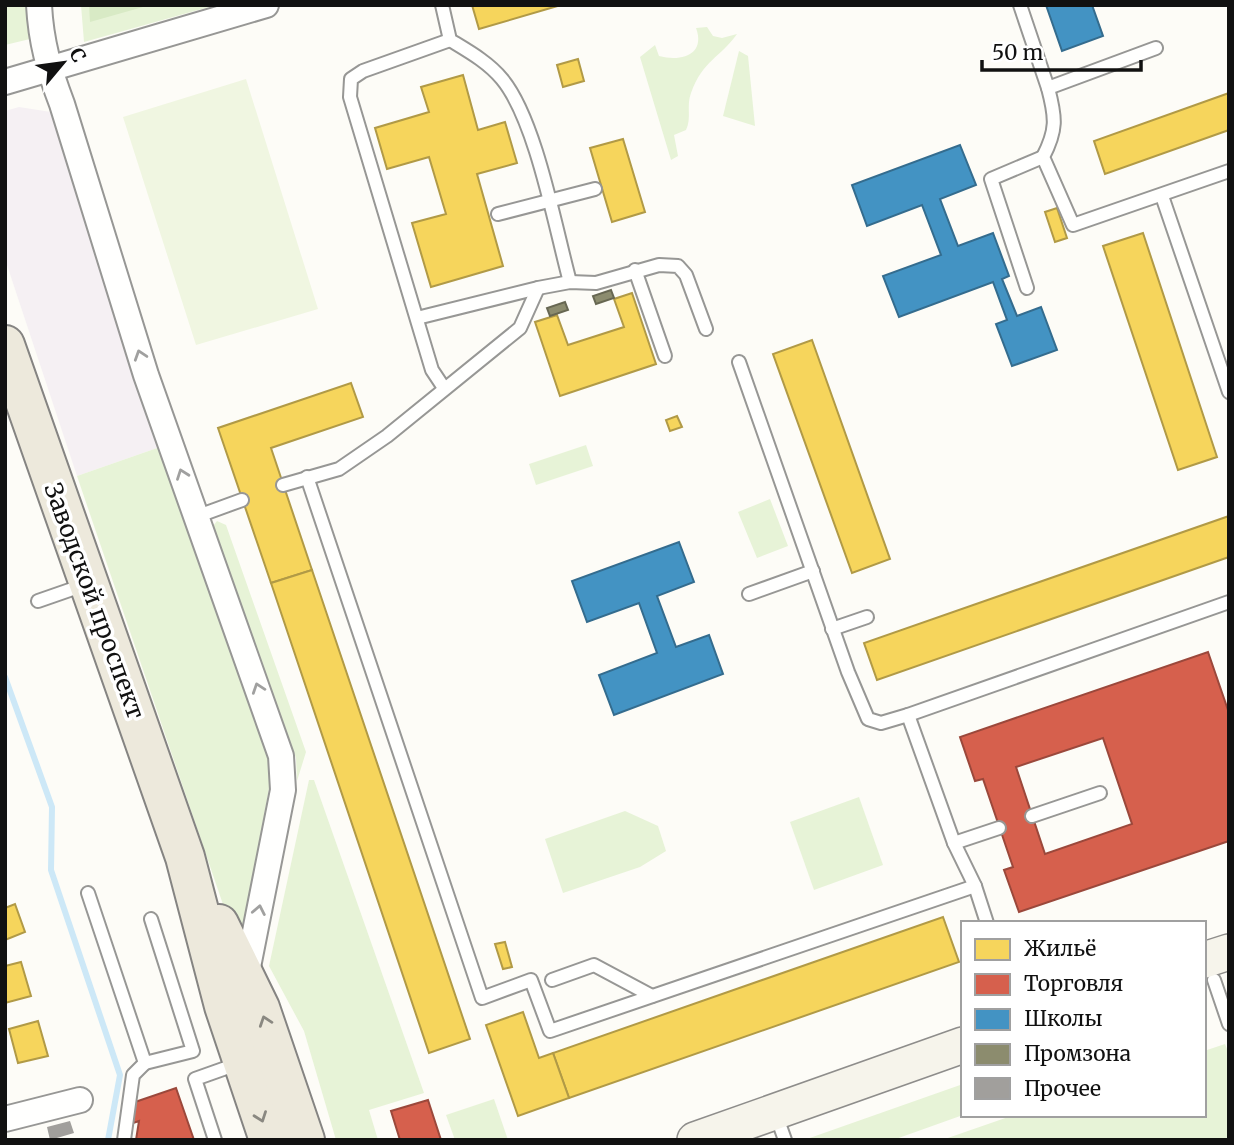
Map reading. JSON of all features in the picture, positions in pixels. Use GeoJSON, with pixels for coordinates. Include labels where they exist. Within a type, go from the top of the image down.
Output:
{"type":"FeatureCollection","features":[{"type":"Feature","properties":{"kind":"main road","name":"Заводской проспект"},"geometry":{"type":"LineString","coordinates":[[5,345],[185,857],[241,1062],[269,1140]]}},
{"type":"Feature","properties":{"kind":"main road","name":"Заводской проспект"},"geometry":{"type":"LineString","coordinates":[[185,857],[260,1008],[305,1140]]}},
{"type":"Feature","properties":{"kind":"street"},"geometry":{"type":"LineString","coordinates":[[39,5],[41,43],[48,70],[62,104],[142,364],[276,737],[284,773],[283,790],[246,977]]}},
{"type":"Feature","properties":{"kind":"street"},"geometry":{"type":"LineString","coordinates":[[5,82],[266,5]]}},
{"type":"Feature","properties":{"kind":"street"},"geometry":{"type":"LineString","coordinates":[[776,1131],[961,1046]]}},
{"type":"Feature","properties":{"kind":"street"},"geometry":{"type":"LineString","coordinates":[[695,1140],[776,1131],[961,1070]]}},
{"type":"Feature","properties":{"kind":"street"},"geometry":{"type":"LineString","coordinates":[[5,1119],[80,1100]]}},
{"type":"Feature","properties":{"kind":"lane"},"geometry":{"type":"LineString","coordinates":[[442,5],[450,40],[476,56],[501,78],[522,108],[570,282]]}},
{"type":"Feature","properties":{"kind":"lane"},"geometry":{"type":"LineString","coordinates":[[1020,5],[1055,113],[1054,136],[1043,158],[991,179],[1027,288]]}},
{"type":"Feature","properties":{"kind":"lane"},"geometry":{"type":"LineString","coordinates":[[444,388],[432,370],[350,97],[351,79],[363,71],[450,40]]}},
{"type":"Feature","properties":{"kind":"lane"},"geometry":{"type":"LineString","coordinates":[[1048,88],[1156,48]]}},
{"type":"Feature","properties":{"kind":"lane"},"geometry":{"type":"LineString","coordinates":[[1043,158],[1073,225],[1229,171]]}},
{"type":"Feature","properties":{"kind":"lane"},"geometry":{"type":"LineString","coordinates":[[498,214],[595,189]]}},
{"type":"Feature","properties":{"kind":"lane"},"geometry":{"type":"LineString","coordinates":[[1162,195],[1229,392]]}},
{"type":"Feature","properties":{"kind":"lane"},"geometry":{"type":"LineString","coordinates":[[417,318],[538,288],[570,282],[596,283],[659,265],[678,266],[686,275],[706,329]]}},
{"type":"Feature","properties":{"kind":"lane"},"geometry":{"type":"LineString","coordinates":[[635,270],[665,356]]}},
{"type":"Feature","properties":{"kind":"lane"},"geometry":{"type":"LineString","coordinates":[[283,485],[339,469],[387,436],[520,328],[538,288]]}},
{"type":"Feature","properties":{"kind":"lane"},"geometry":{"type":"LineString","coordinates":[[739,362],[832,629],[868,719],[881,723],[908,715],[1229,602]]}},
{"type":"Feature","properties":{"kind":"lane"},"geometry":{"type":"LineString","coordinates":[[307,477],[482,998],[531,979],[550,1031],[975,886]]}},
{"type":"Feature","properties":{"kind":"lane"},"geometry":{"type":"LineString","coordinates":[[198,516],[242,500]]}},
{"type":"Feature","properties":{"kind":"lane"},"geometry":{"type":"LineString","coordinates":[[749,594],[813,571]]}},
{"type":"Feature","properties":{"kind":"lane"},"geometry":{"type":"LineString","coordinates":[[38,601],[88,584]]}},
{"type":"Feature","properties":{"kind":"lane"},"geometry":{"type":"LineString","coordinates":[[832,629],[867,617]]}},
{"type":"Feature","properties":{"kind":"lane"},"geometry":{"type":"LineString","coordinates":[[908,715],[954,843],[975,886],[986,921]]}},
{"type":"Feature","properties":{"kind":"lane"},"geometry":{"type":"LineString","coordinates":[[1032,816],[1100,793]]}},
{"type":"Feature","properties":{"kind":"lane"},"geometry":{"type":"LineString","coordinates":[[954,843],[999,828]]}},
{"type":"Feature","properties":{"kind":"lane"},"geometry":{"type":"LineString","coordinates":[[88,893],[145,1063]]}},
{"type":"Feature","properties":{"kind":"lane"},"geometry":{"type":"LineString","coordinates":[[124,1140],[133,1076],[145,1063],[193,1051],[151,919]]}},
{"type":"Feature","properties":{"kind":"lane"},"geometry":{"type":"LineString","coordinates":[[552,980],[594,965],[652,996]]}},
{"type":"Feature","properties":{"kind":"lane"},"geometry":{"type":"LineString","coordinates":[[1216,970],[1229,1024]]}},
{"type":"Feature","properties":{"kind":"lane"},"geometry":{"type":"LineString","coordinates":[[215,1140],[195,1080],[241,1062]]}},
{"type":"Feature","properties":{"kind":"shaded area"},"geometry":{"type":"Polygon","coordinates":[[[19,107],[51,112],[160,447],[77,476],[5,259],[5,111],[19,107]]]}},
{"type":"Feature","properties":{"kind":"green space"},"geometry":{"type":"Polygon","coordinates":[[[5,5],[29,5],[30,39],[5,45],[5,5]]]}},
{"type":"Feature","properties":{"kind":"green space"},"geometry":{"type":"Polygon","coordinates":[[[81,5],[216,5],[84,42],[81,5]]]}},
{"type":"Feature","properties":{"kind":"green space"},"geometry":{"type":"Polygon","coordinates":[[[89,5],[150,5],[90,22],[89,5]]]}},
{"type":"Feature","properties":{"kind":"green space"},"geometry":{"type":"Polygon","coordinates":[[[707,27],[713,36],[722,38],[737,34],[706,66],[696,82],[690,98],[688,125],[686,130],[674,135],[678,156],[671,160],[640,57],[655,45],[659,56],[675,58],[690,54],[698,45],[696,28],[707,27]]]}},
{"type":"Feature","properties":{"kind":"green space"},"geometry":{"type":"Polygon","coordinates":[[[739,51],[748,56],[755,126],[723,116],[739,51]]]}},
{"type":"Feature","properties":{"kind":"green space"},"geometry":{"type":"Polygon","coordinates":[[[246,79],[318,309],[196,345],[123,117],[246,79]]]}},
{"type":"Feature","properties":{"kind":"green space"},"geometry":{"type":"Polygon","coordinates":[[[586,445],[593,466],[536,485],[529,464],[586,445]]]}},
{"type":"Feature","properties":{"kind":"green space"},"geometry":{"type":"Polygon","coordinates":[[[160,447],[269,754],[270,783],[244,924],[240,929],[230,925],[77,476],[160,447]]]}},
{"type":"Feature","properties":{"kind":"green space"},"geometry":{"type":"Polygon","coordinates":[[[770,499],[788,546],[757,558],[738,512],[770,499]]]}},
{"type":"Feature","properties":{"kind":"green space"},"geometry":{"type":"Polygon","coordinates":[[[217,521],[226,525],[306,752],[297,781],[296,758],[213,526],[217,521]]]}},
{"type":"Feature","properties":{"kind":"green space"},"geometry":{"type":"Polygon","coordinates":[[[309,780],[314,780],[424,1093],[369,1110],[378,1140],[336,1140],[304,1031],[269,966],[309,780]]]}},
{"type":"Feature","properties":{"kind":"green space"},"geometry":{"type":"Polygon","coordinates":[[[859,797],[883,865],[814,890],[790,822],[859,797]]]}},
{"type":"Feature","properties":{"kind":"green space"},"geometry":{"type":"Polygon","coordinates":[[[625,811],[658,826],[666,851],[640,867],[563,893],[545,839],[625,811]]]}},
{"type":"Feature","properties":{"kind":"green space"},"geometry":{"type":"Polygon","coordinates":[[[1225,1044],[1229,1054],[1229,1140],[942,1140],[1008,1117],[1206,1117],[1206,1050],[1225,1044]]]}},
{"type":"Feature","properties":{"kind":"green space"},"geometry":{"type":"Polygon","coordinates":[[[961,1085],[961,1116],[893,1140],[804,1140],[961,1085]]]}},
{"type":"Feature","properties":{"kind":"green space"},"geometry":{"type":"Polygon","coordinates":[[[494,1099],[508,1140],[455,1140],[446,1115],[494,1099]]]}},
{"type":"Feature","properties":{"kind":"building: Жильё"},"geometry":{"type":"Polygon","coordinates":[[[472,5],[561,5],[479,29],[472,5]]]}},
{"type":"Feature","properties":{"kind":"building: Жильё"},"geometry":{"type":"Polygon","coordinates":[[[578,59],[584,81],[563,87],[557,65],[578,59]]]}},
{"type":"Feature","properties":{"kind":"building: Жильё"},"geometry":{"type":"Polygon","coordinates":[[[463,75],[478,130],[505,122],[517,163],[477,174],[503,266],[431,287],[412,223],[446,214],[429,157],[387,169],[375,128],[429,112],[421,87],[463,75]]]}},
{"type":"Feature","properties":{"kind":"building: Жильё"},"geometry":{"type":"Polygon","coordinates":[[[1229,93],[1229,130],[1105,174],[1094,141],[1229,93]]]}},
{"type":"Feature","properties":{"kind":"building: Жильё"},"geometry":{"type":"Polygon","coordinates":[[[623,139],[645,212],[612,222],[590,148],[623,139]]]}},
{"type":"Feature","properties":{"kind":"building: Жильё"},"geometry":{"type":"Polygon","coordinates":[[[1057,208],[1067,238],[1055,242],[1045,212],[1057,208]]]}},
{"type":"Feature","properties":{"kind":"building: Жильё"},"geometry":{"type":"Polygon","coordinates":[[[1143,233],[1217,457],[1178,470],[1103,246],[1143,233]]]}},
{"type":"Feature","properties":{"kind":"building: Жильё"},"geometry":{"type":"Polygon","coordinates":[[[632,293],[656,364],[560,396],[535,322],[557,315],[568,345],[624,327],[614,299],[632,293]]]}},
{"type":"Feature","properties":{"kind":"building: Жильё"},"geometry":{"type":"Polygon","coordinates":[[[812,340],[890,559],[852,573],[773,354],[812,340]]]}},
{"type":"Feature","properties":{"kind":"building: Жильё"},"geometry":{"type":"Polygon","coordinates":[[[351,383],[363,417],[271,448],[312,570],[271,583],[218,428],[351,383]]]}},
{"type":"Feature","properties":{"kind":"building: Жильё"},"geometry":{"type":"Polygon","coordinates":[[[677,416],[682,427],[670,431],[666,420],[677,416]]]}},
{"type":"Feature","properties":{"kind":"building: Жильё"},"geometry":{"type":"Polygon","coordinates":[[[1229,516],[1229,557],[877,680],[864,643],[1229,516]]]}},
{"type":"Feature","properties":{"kind":"building: Жильё"},"geometry":{"type":"Polygon","coordinates":[[[312,570],[470,1039],[429,1053],[271,583],[312,570]]]}},
{"type":"Feature","properties":{"kind":"building: Жильё"},"geometry":{"type":"Polygon","coordinates":[[[15,904],[25,932],[5,940],[5,908],[15,904]]]}},
{"type":"Feature","properties":{"kind":"building: Жильё"},"geometry":{"type":"Polygon","coordinates":[[[943,917],[959,962],[569,1098],[553,1053],[943,917]]]}},
{"type":"Feature","properties":{"kind":"building: Жильё"},"geometry":{"type":"Polygon","coordinates":[[[505,942],[512,967],[503,969],[495,944],[505,942]]]}},
{"type":"Feature","properties":{"kind":"building: Жильё"},"geometry":{"type":"Polygon","coordinates":[[[21,962],[31,996],[5,1003],[5,966],[21,962]]]}},
{"type":"Feature","properties":{"kind":"building: Жильё"},"geometry":{"type":"Polygon","coordinates":[[[523,1012],[539,1058],[553,1053],[569,1098],[518,1116],[486,1025],[523,1012]]]}},
{"type":"Feature","properties":{"kind":"building: Жильё"},"geometry":{"type":"Polygon","coordinates":[[[38,1021],[48,1056],[18,1063],[9,1029],[38,1021]]]}},
{"type":"Feature","properties":{"kind":"building: Торговля"},"geometry":{"type":"Polygon","coordinates":[[[1208,652],[1229,713],[1229,841],[1019,912],[1004,870],[1013,867],[983,779],[975,781],[960,737],[1208,652]],[[1103,738],[1016,767],[1045,854],[1132,824],[1103,738]]]}},
{"type":"Feature","properties":{"kind":"building: Торговля"},"geometry":{"type":"Polygon","coordinates":[[[176,1088],[194,1140],[136,1140],[139,1121],[133,1123],[135,1102],[176,1088]]]}},
{"type":"Feature","properties":{"kind":"building: Торговля"},"geometry":{"type":"Polygon","coordinates":[[[428,1100],[441,1140],[400,1140],[391,1111],[428,1100]]]}},
{"type":"Feature","properties":{"kind":"building: Школы"},"geometry":{"type":"Polygon","coordinates":[[[1046,5],[1092,5],[1103,36],[1062,51],[1046,5]]]}},
{"type":"Feature","properties":{"kind":"building: Школы"},"geometry":{"type":"Polygon","coordinates":[[[960,145],[976,185],[940,199],[958,246],[993,233],[1009,276],[1002,279],[1017,316],[1041,307],[1057,350],[1012,366],[996,324],[1007,320],[993,282],[899,317],[883,276],[941,255],[922,205],[867,226],[852,185],[960,145]]]}},
{"type":"Feature","properties":{"kind":"building: Школы"},"geometry":{"type":"Polygon","coordinates":[[[679,542],[694,582],[657,596],[676,647],[709,635],[723,674],[614,715],[599,675],[657,653],[639,603],[587,622],[572,581],[679,542]]]}},
{"type":"Feature","properties":{"kind":"building: Промзона"},"geometry":{"type":"Polygon","coordinates":[[[611,290],[614,298],[596,304],[593,296],[611,290]]]}},
{"type":"Feature","properties":{"kind":"building: Промзона"},"geometry":{"type":"Polygon","coordinates":[[[565,302],[568,310],[550,316],[547,308],[565,302]]]}},
{"type":"Feature","properties":{"kind":"building: Прочее"},"geometry":{"type":"Polygon","coordinates":[[[70,1121],[74,1133],[50,1140],[47,1127],[70,1121]]]}},
{"type":"Feature","properties":{"kind":"waterway"},"geometry":{"type":"LineString","coordinates":[[5,677],[52,807],[51,870],[120,1075],[108,1140]]}}]}
